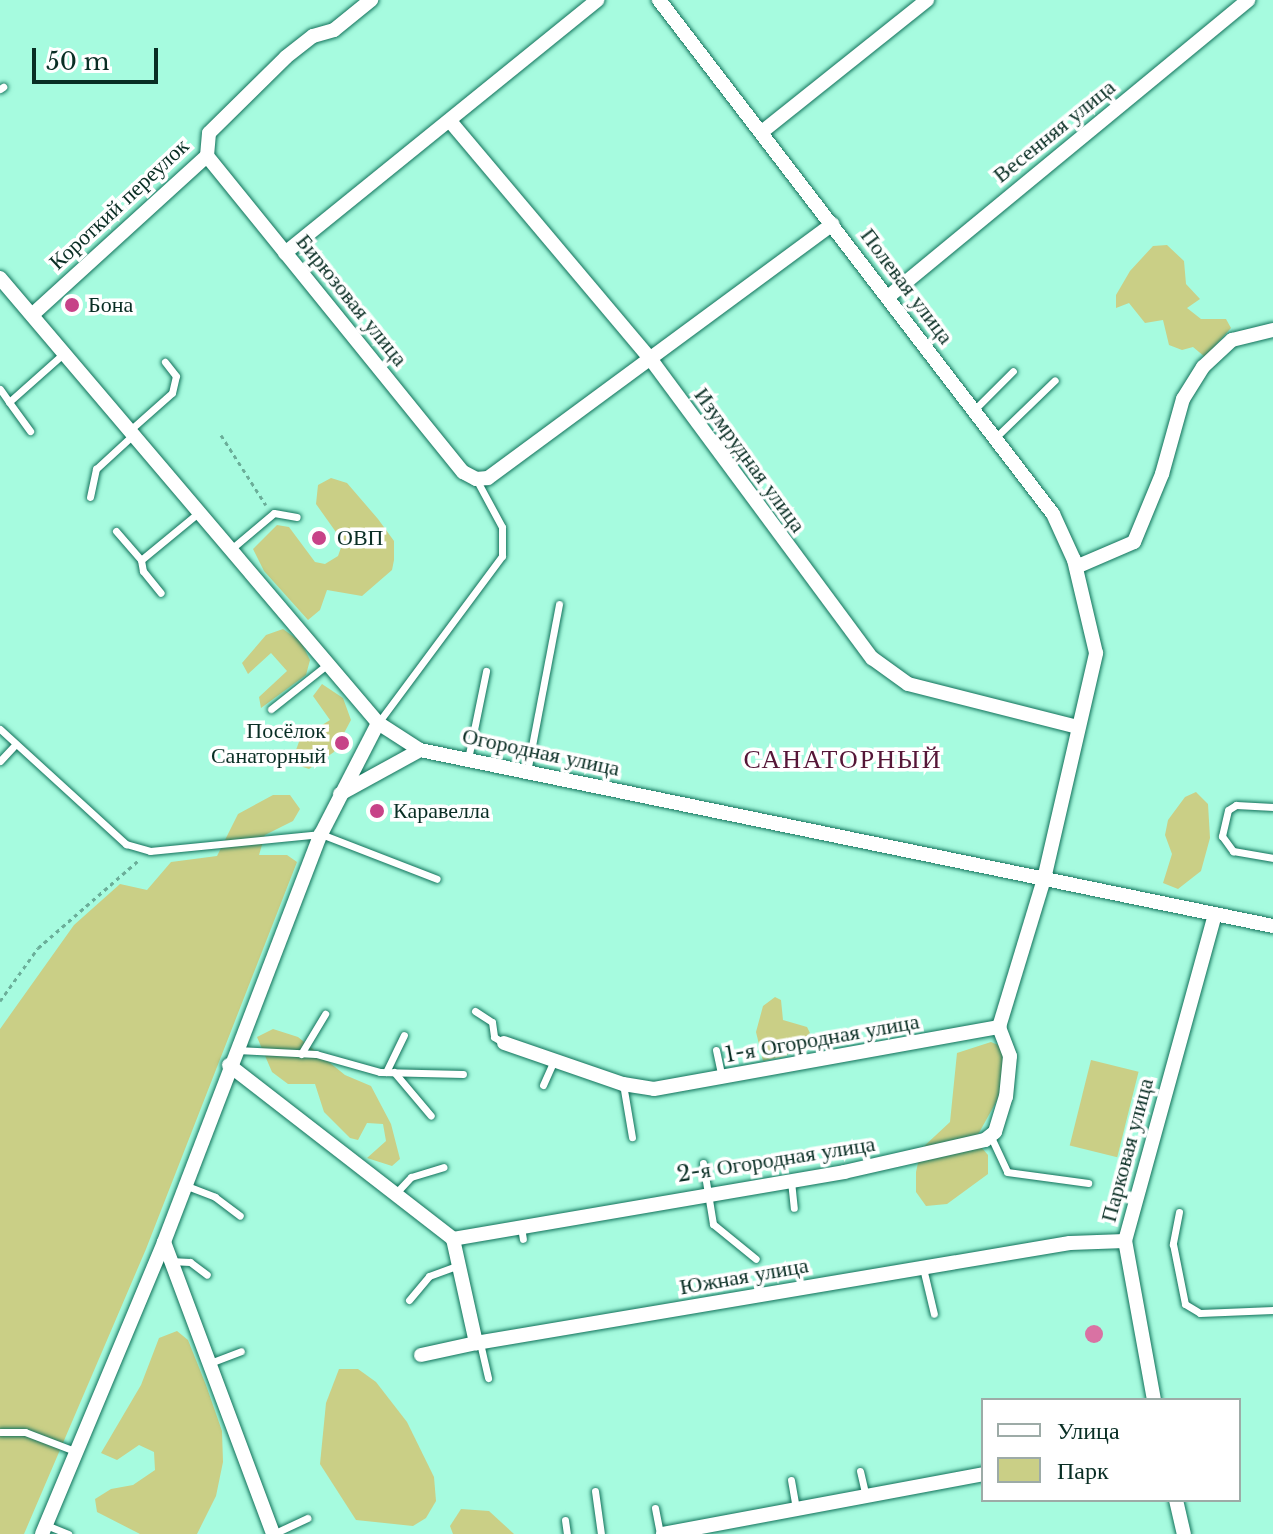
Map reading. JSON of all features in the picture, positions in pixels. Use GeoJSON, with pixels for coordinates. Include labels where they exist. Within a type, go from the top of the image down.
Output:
{"type":"FeatureCollection","features":[{"type":"Feature","properties":{"kind":"street","name":"Короткий переулок"},"geometry":{"type":"LineString","coordinates":[[32,315],[207,156],[209,133],[286,57],[313,36],[334,30],[371,0]]}},
{"type":"Feature","properties":{"kind":"street"},"geometry":{"type":"LineString","coordinates":[[285,253],[597,0]]}},
{"type":"Feature","properties":{"kind":"street","name":"Полевая улица"},"geometry":{"type":"LineString","coordinates":[[659,0],[763,131],[1053,514],[1076,567],[1090,615],[1096,653],[1044,879]]}},
{"type":"Feature","properties":{"kind":"street"},"geometry":{"type":"LineString","coordinates":[[763,131],[927,0]]}},
{"type":"Feature","properties":{"kind":"street","name":"Весенняя улица"},"geometry":{"type":"LineString","coordinates":[[888,297],[1248,0]]}},
{"type":"Feature","properties":{"kind":"street","name":"Изумрудная улица"},"geometry":{"type":"LineString","coordinates":[[450,121],[652,361],[851,633],[892,675],[1078,727]]}},
{"type":"Feature","properties":{"kind":"street","name":"Бирюзовая улица"},"geometry":{"type":"LineString","coordinates":[[207,156],[470,475]]}},
{"type":"Feature","properties":{"kind":"street"},"geometry":{"type":"LineString","coordinates":[[470,475],[488,478],[652,361],[833,224]]}},
{"type":"Feature","properties":{"kind":"street","name":"Огородная улица"},"geometry":{"type":"LineString","coordinates":[[0,278],[378,723],[420,750],[1273,926]]}},
{"type":"Feature","properties":{"kind":"street"},"geometry":{"type":"LineString","coordinates":[[1076,567],[1134,542],[1162,474],[1183,399],[1203,367],[1232,340],[1273,330]]}},
{"type":"Feature","properties":{"kind":"street"},"geometry":{"type":"LineString","coordinates":[[44,1529],[164,1242],[235,1049],[321,834],[378,723]]}},
{"type":"Feature","properties":{"kind":"street"},"geometry":{"type":"LineString","coordinates":[[338,796],[420,750]]}},
{"type":"Feature","properties":{"kind":"street"},"geometry":{"type":"LineString","coordinates":[[991,1137],[1006,1097],[1010,1056],[999,1027],[1044,879]]}},
{"type":"Feature","properties":{"kind":"street","name":"Парковая улица"},"geometry":{"type":"LineString","coordinates":[[1154,1398],[1125,1241],[1215,915]]}},
{"type":"Feature","properties":{"kind":"street","name":"1-я Огородная улица"},"geometry":{"type":"LineString","coordinates":[[504,1043],[623,1084],[654,1089],[999,1027]]}},
{"type":"Feature","properties":{"kind":"street"},"geometry":{"type":"LineString","coordinates":[[229,1065],[321,1141],[396,1193],[453,1239],[478,1343]]}},
{"type":"Feature","properties":{"kind":"street","name":"2-я Огородная улица"},"geometry":{"type":"LineString","coordinates":[[453,1239],[522,1233],[708,1192],[912,1159],[991,1137]]}},
{"type":"Feature","properties":{"kind":"street","name":"Южная улица"},"geometry":{"type":"LineString","coordinates":[[421,1355],[1070,1243],[1125,1241]]}},
{"type":"Feature","properties":{"kind":"street"},"geometry":{"type":"LineString","coordinates":[[164,1242],[273,1534]]}},
{"type":"Feature","properties":{"kind":"street"},"geometry":{"type":"LineString","coordinates":[[661,1534],[981,1474]]}},
{"type":"Feature","properties":{"kind":"street"},"geometry":{"type":"LineString","coordinates":[[1176,1502],[1184,1534]]}},
{"type":"Feature","properties":{"kind":"lane"},"geometry":{"type":"LineString","coordinates":[[9,402],[64,353]]}},
{"type":"Feature","properties":{"kind":"lane"},"geometry":{"type":"LineString","coordinates":[[90,497],[88,488],[96,469],[172,393],[176,376],[165,362]]}},
{"type":"Feature","properties":{"kind":"lane"},"geometry":{"type":"LineString","coordinates":[[974,410],[1013,371]]}},
{"type":"Feature","properties":{"kind":"lane"},"geometry":{"type":"LineString","coordinates":[[995,438],[1055,380]]}},
{"type":"Feature","properties":{"kind":"lane"},"geometry":{"type":"LineString","coordinates":[[0,389],[30,431]]}},
{"type":"Feature","properties":{"kind":"lane"},"geometry":{"type":"LineString","coordinates":[[378,723],[502,556],[498,517],[470,475]]}},
{"type":"Feature","properties":{"kind":"lane"},"geometry":{"type":"LineString","coordinates":[[141,560],[198,513]]}},
{"type":"Feature","properties":{"kind":"lane"},"geometry":{"type":"LineString","coordinates":[[230,550],[274,513],[297,517]]}},
{"type":"Feature","properties":{"kind":"lane"},"geometry":{"type":"LineString","coordinates":[[116,531],[141,560],[143,571],[161,593]]}},
{"type":"Feature","properties":{"kind":"lane"},"geometry":{"type":"LineString","coordinates":[[527,772],[559,604]]}},
{"type":"Feature","properties":{"kind":"lane"},"geometry":{"type":"LineString","coordinates":[[271,709],[328,664]]}},
{"type":"Feature","properties":{"kind":"lane"},"geometry":{"type":"LineString","coordinates":[[468,759],[486,671]]}},
{"type":"Feature","properties":{"kind":"lane"},"geometry":{"type":"LineString","coordinates":[[0,729],[107,832],[150,851],[321,834],[437,879]]}},
{"type":"Feature","properties":{"kind":"lane"},"geometry":{"type":"LineString","coordinates":[[0,761],[16,744]]}},
{"type":"Feature","properties":{"kind":"lane"},"geometry":{"type":"LineString","coordinates":[[1273,807],[1236,805],[1228,810],[1222,836],[1233,851],[1273,858]]}},
{"type":"Feature","properties":{"kind":"lane"},"geometry":{"type":"LineString","coordinates":[[475,1011],[492,1022],[494,1037],[504,1043]]}},
{"type":"Feature","properties":{"kind":"lane"},"geometry":{"type":"LineString","coordinates":[[301,1054],[325,1014]]}},
{"type":"Feature","properties":{"kind":"lane"},"geometry":{"type":"LineString","coordinates":[[390,1072],[404,1035]]}},
{"type":"Feature","properties":{"kind":"lane"},"geometry":{"type":"LineString","coordinates":[[235,1049],[301,1054],[390,1072],[463,1074]]}},
{"type":"Feature","properties":{"kind":"lane"},"geometry":{"type":"LineString","coordinates":[[716,1050],[722,1078]]}},
{"type":"Feature","properties":{"kind":"lane"},"geometry":{"type":"LineString","coordinates":[[543,1085],[554,1060]]}},
{"type":"Feature","properties":{"kind":"lane"},"geometry":{"type":"LineString","coordinates":[[390,1072],[431,1116]]}},
{"type":"Feature","properties":{"kind":"lane"},"geometry":{"type":"LineString","coordinates":[[623,1084],[632,1137]]}},
{"type":"Feature","properties":{"kind":"lane"},"geometry":{"type":"LineString","coordinates":[[991,1137],[1007,1172],[1088,1183]]}},
{"type":"Feature","properties":{"kind":"lane"},"geometry":{"type":"LineString","coordinates":[[703,1163],[713,1224],[756,1259]]}},
{"type":"Feature","properties":{"kind":"lane"},"geometry":{"type":"LineString","coordinates":[[396,1193],[411,1177],[443,1167]]}},
{"type":"Feature","properties":{"kind":"lane"},"geometry":{"type":"LineString","coordinates":[[790,1179],[794,1208]]}},
{"type":"Feature","properties":{"kind":"lane"},"geometry":{"type":"LineString","coordinates":[[184,1186],[215,1197],[240,1216]]}},
{"type":"Feature","properties":{"kind":"lane"},"geometry":{"type":"LineString","coordinates":[[1179,1212],[1173,1244],[1185,1304],[1200,1313],[1273,1310]]}},
{"type":"Feature","properties":{"kind":"lane"},"geometry":{"type":"LineString","coordinates":[[170,1261],[190,1262],[207,1275]]}},
{"type":"Feature","properties":{"kind":"lane"},"geometry":{"type":"LineString","coordinates":[[409,1300],[429,1276],[459,1265]]}},
{"type":"Feature","properties":{"kind":"lane"},"geometry":{"type":"LineString","coordinates":[[923,1268],[934,1314]]}},
{"type":"Feature","properties":{"kind":"lane"},"geometry":{"type":"LineString","coordinates":[[478,1343],[488,1378]]}},
{"type":"Feature","properties":{"kind":"lane"},"geometry":{"type":"LineString","coordinates":[[208,1363],[241,1351]]}},
{"type":"Feature","properties":{"kind":"lane"},"geometry":{"type":"LineString","coordinates":[[0,1432],[25,1432],[77,1452]]}},
{"type":"Feature","properties":{"kind":"lane"},"geometry":{"type":"LineString","coordinates":[[860,1471],[866,1496]]}},
{"type":"Feature","properties":{"kind":"lane"},"geometry":{"type":"LineString","coordinates":[[791,1480],[796,1509]]}},
{"type":"Feature","properties":{"kind":"lane"},"geometry":{"type":"LineString","coordinates":[[595,1491],[601,1534]]}},
{"type":"Feature","properties":{"kind":"lane"},"geometry":{"type":"LineString","coordinates":[[655,1508],[661,1534]]}},
{"type":"Feature","properties":{"kind":"lane"},"geometry":{"type":"LineString","coordinates":[[273,1534],[307,1518]]}},
{"type":"Feature","properties":{"kind":"lane"},"geometry":{"type":"LineString","coordinates":[[565,1520],[567,1534]]}},
{"type":"Feature","properties":{"kind":"lane"},"geometry":{"type":"LineString","coordinates":[[44,1529],[68,1534]]}},
{"type":"Feature","properties":{"kind":"path"},"geometry":{"type":"LineString","coordinates":[[221,435],[265,501],[264,520]]}},
{"type":"Feature","properties":{"kind":"path"},"geometry":{"type":"LineString","coordinates":[[0,1001],[61,925],[150,851]]}},
{"type":"Feature","properties":{"kind":"green space"},"geometry":{"type":"Polygon","coordinates":[[[1167,245],[1184,261],[1186,284],[1200,299],[1187,308],[1201,319],[1226,319],[1231,328],[1205,357],[1193,347],[1182,350],[1169,345],[1163,320],[1145,323],[1129,303],[1116,308],[1116,295],[1130,271],[1153,246],[1167,245]]]}},
{"type":"Feature","properties":{"kind":"green space"},"geometry":{"type":"Polygon","coordinates":[[[331,478],[347,483],[378,519],[394,541],[394,560],[392,570],[362,596],[327,590],[320,610],[308,620],[264,571],[253,549],[277,525],[289,527],[315,562],[325,564],[338,556],[343,542],[316,504],[318,485],[331,478]]]}},
{"type":"Feature","properties":{"kind":"green space"},"geometry":{"type":"Polygon","coordinates":[[[283,629],[301,642],[310,660],[306,675],[261,708],[259,697],[287,671],[271,653],[248,674],[242,663],[266,635],[283,629]]]}},
{"type":"Feature","properties":{"kind":"green space"},"geometry":{"type":"Polygon","coordinates":[[[322,684],[343,698],[351,720],[334,752],[309,769],[300,766],[296,750],[300,739],[330,720],[313,696],[322,684]]]}},
{"type":"Feature","properties":{"kind":"green space"},"geometry":{"type":"Polygon","coordinates":[[[1196,792],[1208,804],[1210,838],[1201,871],[1178,889],[1163,883],[1172,854],[1165,835],[1168,820],[1185,797],[1196,792]]]}},
{"type":"Feature","properties":{"kind":"green space"},"geometry":{"type":"Polygon","coordinates":[[[273,795],[290,795],[300,809],[293,821],[265,835],[259,855],[287,855],[297,862],[146,1249],[24,1534],[0,1534],[0,1029],[74,925],[120,884],[147,890],[171,862],[217,856],[238,814],[273,795]]]}},
{"type":"Feature","properties":{"kind":"green space"},"geometry":{"type":"Polygon","coordinates":[[[775,997],[781,1000],[783,1020],[807,1027],[810,1033],[786,1056],[763,1061],[756,1032],[763,1006],[775,997]]]}},
{"type":"Feature","properties":{"kind":"green space"},"geometry":{"type":"Polygon","coordinates":[[[273,1029],[298,1037],[345,1075],[371,1086],[391,1124],[400,1159],[392,1166],[367,1158],[386,1141],[383,1124],[367,1123],[358,1140],[350,1138],[324,1112],[315,1084],[288,1084],[272,1072],[257,1037],[273,1029]]]}},
{"type":"Feature","properties":{"kind":"green space"},"geometry":{"type":"Polygon","coordinates":[[[991,1042],[1000,1046],[1005,1061],[1000,1095],[975,1140],[988,1155],[988,1174],[947,1204],[926,1206],[916,1192],[916,1172],[921,1149],[950,1122],[957,1053],[991,1042]]]}},
{"type":"Feature","properties":{"kind":"green space"},"geometry":{"type":"Polygon","coordinates":[[[1091,1060],[1139,1072],[1117,1157],[1070,1145],[1091,1060]]]}},
{"type":"Feature","properties":{"kind":"green space"},"geometry":{"type":"Polygon","coordinates":[[[177,1331],[188,1340],[206,1385],[222,1431],[223,1462],[216,1496],[197,1534],[140,1534],[97,1512],[95,1499],[111,1489],[133,1485],[155,1470],[154,1452],[139,1445],[117,1460],[101,1453],[141,1385],[159,1338],[177,1331]]]}},
{"type":"Feature","properties":{"kind":"green space"},"geometry":{"type":"Polygon","coordinates":[[[339,1369],[358,1369],[376,1382],[407,1422],[434,1477],[436,1501],[426,1518],[413,1526],[356,1520],[320,1464],[326,1403],[339,1369]]]}},
{"type":"Feature","properties":{"kind":"green space"},"geometry":{"type":"Polygon","coordinates":[[[461,1509],[489,1511],[514,1534],[453,1534],[450,1526],[461,1509]]]}},
{"type":"Feature","properties":{"kind":"shaded area"},"geometry":{"type":"Polygon","coordinates":[[[1094,1325],[1103,1334],[1094,1343],[1085,1334],[1094,1325]]]}},
{"type":"Feature","properties":{"kind":"place","name":"Бона"},"geometry":{"type":"Point","coordinates":[72,305]}},
{"type":"Feature","properties":{"kind":"place","name":"ОВП"},"geometry":{"type":"Point","coordinates":[319,538]}},
{"type":"Feature","properties":{"kind":"place","name":"Посёлок Санаторный"},"geometry":{"type":"Point","coordinates":[342,743]}},
{"type":"Feature","properties":{"kind":"place","name":"Каравелла"},"geometry":{"type":"Point","coordinates":[377,811]}},
{"type":"Feature","properties":{"kind":"district","name":"САНАТОРНЫЙ"},"geometry":{"type":"Point","coordinates":[843,760]}}]}
